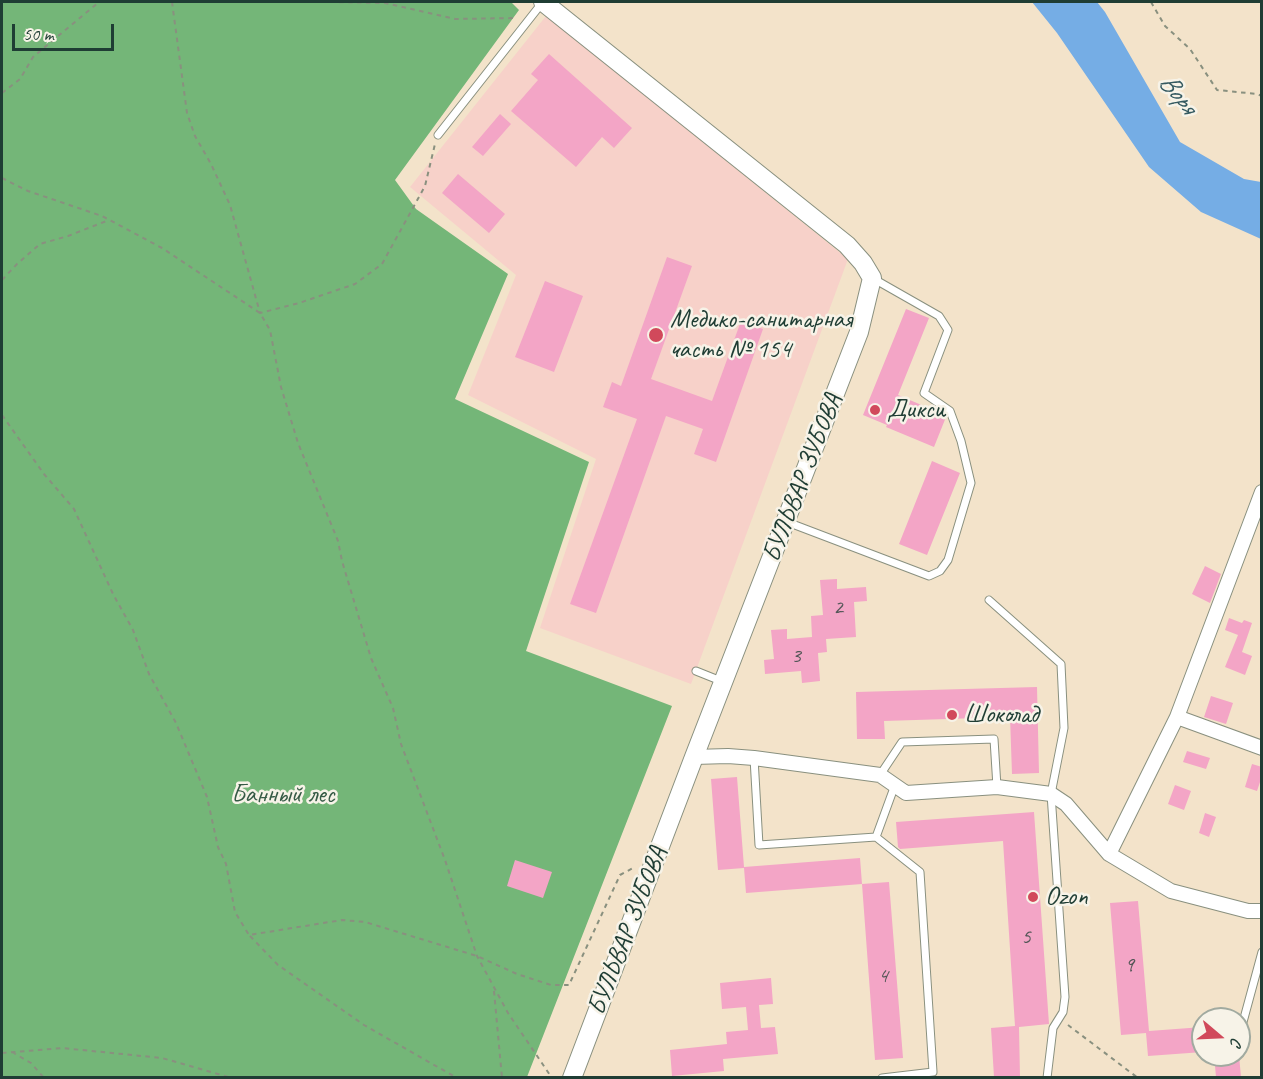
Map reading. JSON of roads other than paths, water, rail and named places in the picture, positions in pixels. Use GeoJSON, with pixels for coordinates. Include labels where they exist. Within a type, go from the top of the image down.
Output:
{"type":"FeatureCollection","features":[{"type":"Feature","properties":{"kind":"street"},"geometry":{"type":"LineString","coordinates":[[543,2],[847,245],[863,263],[872,278]]}},
{"type":"Feature","properties":{"kind":"street","name":"БУЛЬВАР ЗУБОВА"},"geometry":{"type":"LineString","coordinates":[[572,1077],[859,332],[872,278]]}},
{"type":"Feature","properties":{"kind":"street"},"geometry":{"type":"LineString","coordinates":[[1108,854],[1177,717],[1258,517],[1262,492]]}},
{"type":"Feature","properties":{"kind":"street"},"geometry":{"type":"LineString","coordinates":[[1177,717],[1262,748]]}},
{"type":"Feature","properties":{"kind":"street"},"geometry":{"type":"LineString","coordinates":[[694,757],[754,758],[880,776],[906,793],[998,787],[1051,794],[1066,804],[1108,854],[1171,891],[1248,911],[1262,911]]}},
{"type":"Feature","properties":{"kind":"lane"},"geometry":{"type":"LineString","coordinates":[[438,135],[543,2]]}},
{"type":"Feature","properties":{"kind":"lane"},"geometry":{"type":"LineString","coordinates":[[787,522],[929,576],[940,571],[948,560],[971,483],[961,441],[950,411],[924,393],[948,330],[939,316],[872,278]]}},
{"type":"Feature","properties":{"kind":"lane"},"geometry":{"type":"LineString","coordinates":[[989,600],[1061,664],[1064,728],[1051,794],[1065,997],[1063,1012],[1053,1028],[1047,1077]]}},
{"type":"Feature","properties":{"kind":"lane"},"geometry":{"type":"LineString","coordinates":[[696,671],[723,682]]}},
{"type":"Feature","properties":{"kind":"lane"},"geometry":{"type":"LineString","coordinates":[[880,776],[902,742],[994,740],[998,787]]}},
{"type":"Feature","properties":{"kind":"lane"},"geometry":{"type":"LineString","coordinates":[[754,758],[759,845],[876,837],[920,872],[933,1072],[882,1077]]}},
{"type":"Feature","properties":{"kind":"lane"},"geometry":{"type":"LineString","coordinates":[[876,837],[895,785]]}},
{"type":"Feature","properties":{"kind":"lane"},"geometry":{"type":"LineString","coordinates":[[1247,1007],[1262,952]]}},
{"type":"Feature","properties":{"kind":"water"},"geometry":{"type":"Polygon","coordinates":[[[1032,2],[1097,2],[1180,142],[1244,179],[1261,182],[1261,239],[1201,212],[1149,167],[1057,33],[1032,2]]]}},
{"type":"Feature","properties":{"kind":"place","name":"Медико-санитарная часть № 154"},"geometry":{"type":"Point","coordinates":[656,335]}},
{"type":"Feature","properties":{"kind":"place","name":"Дикси"},"geometry":{"type":"Point","coordinates":[875,410]}},
{"type":"Feature","properties":{"kind":"place","name":"Шоколад"},"geometry":{"type":"Point","coordinates":[952,715]}},
{"type":"Feature","properties":{"kind":"place","name":"Ozon"},"geometry":{"type":"Point","coordinates":[1033,897]}},
{"type":"Feature","properties":{"kind":"water label","name":"Воря"},"geometry":{"type":"Point","coordinates":[1177,94]}},
{"type":"Feature","properties":{"kind":"park label","name":"Банный лес"},"geometry":{"type":"Point","coordinates":[283,795]}}]}
